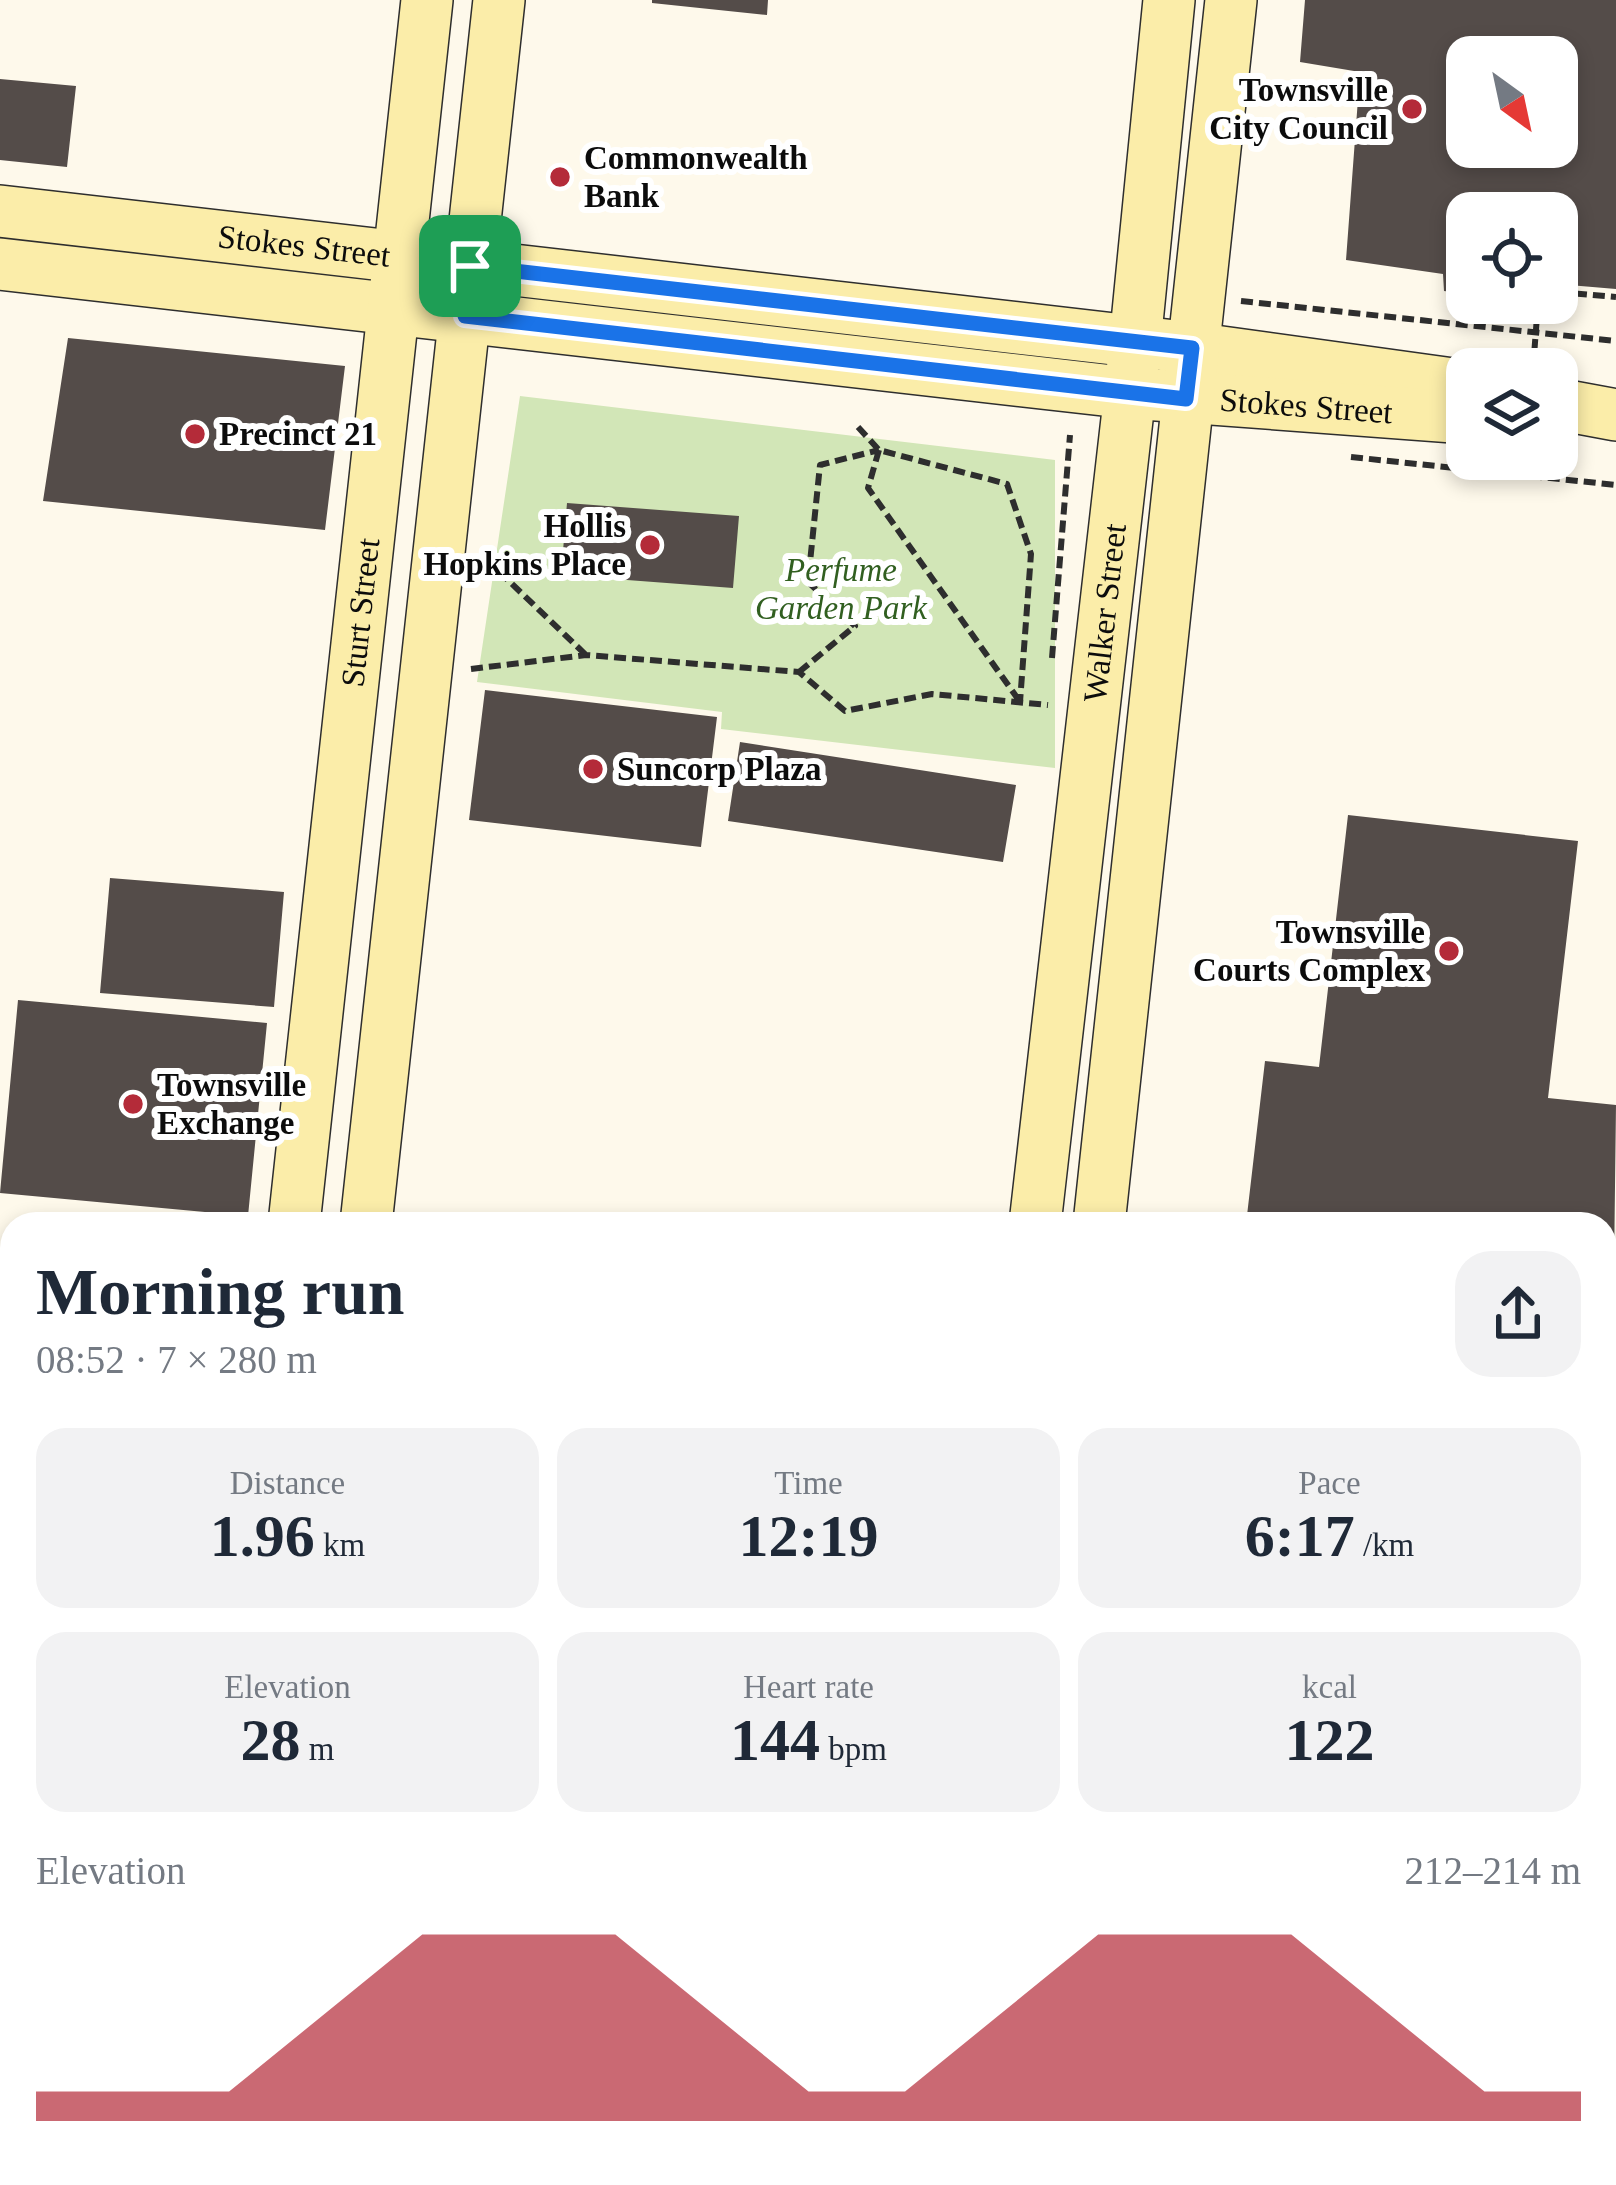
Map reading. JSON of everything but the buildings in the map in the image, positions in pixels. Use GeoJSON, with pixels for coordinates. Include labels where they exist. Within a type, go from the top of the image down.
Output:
{"type":"FeatureCollection","features":[{"type":"Feature","properties":{"kind":"main road","name":"Sturt Street"},"geometry":{"type":"LineString","coordinates":[[295,1212],[427,0]]}},
{"type":"Feature","properties":{"kind":"main road"},"geometry":{"type":"LineString","coordinates":[[367,1212],[499,0]]}},
{"type":"Feature","properties":{"kind":"main road","name":"Walker Street"},"geometry":{"type":"LineString","coordinates":[[1036,1212],[1133,368],[1169,0]]}},
{"type":"Feature","properties":{"kind":"main road","name":"Walker Street"},"geometry":{"type":"LineString","coordinates":[[1100,1212],[1231,0]]}},
{"type":"Feature","properties":{"kind":"main road","name":"Stokes Street"},"geometry":{"type":"LineString","coordinates":[[0,211],[398,255],[467,291]]}},
{"type":"Feature","properties":{"kind":"main road","name":"Stokes Street"},"geometry":{"type":"LineString","coordinates":[[0,264],[392,309],[467,291],[1133,368],[1186,399],[1446,417]]}},
{"type":"Feature","properties":{"kind":"main road","name":"Stokes Street"},"geometry":{"type":"LineString","coordinates":[[1133,368],[1192,348],[1446,383]]}},
{"type":"Feature","properties":{"kind":"main road"},"geometry":{"type":"LineString","coordinates":[[1578,408],[1616,415]]}},
{"type":"Feature","properties":{"kind":"main road"},"geometry":{"type":"LineString","coordinates":[[1578,426],[1616,429]]}},
{"type":"Feature","properties":{"kind":"path"},"geometry":{"type":"LineString","coordinates":[[1578,294],[1616,297]]}},
{"type":"Feature","properties":{"kind":"path"},"geometry":{"type":"LineString","coordinates":[[1240,301],[1616,341]]}},
{"type":"Feature","properties":{"kind":"path"},"geometry":{"type":"LineString","coordinates":[[1535,348],[1537,324]]}},
{"type":"Feature","properties":{"kind":"path"},"geometry":{"type":"LineString","coordinates":[[858,428],[879,450]]}},
{"type":"Feature","properties":{"kind":"path"},"geometry":{"type":"LineString","coordinates":[[1052,660],[1070,435]]}},
{"type":"Feature","properties":{"kind":"path"},"geometry":{"type":"LineString","coordinates":[[879,450],[868,488],[1020,702]]}},
{"type":"Feature","properties":{"kind":"path"},"geometry":{"type":"LineString","coordinates":[[799,672],[855,626],[808,582],[820,465],[879,450],[1007,484],[1031,554],[1020,702]]}},
{"type":"Feature","properties":{"kind":"path"},"geometry":{"type":"LineString","coordinates":[[1342,456],[1616,485]]}},
{"type":"Feature","properties":{"kind":"path"},"geometry":{"type":"LineString","coordinates":[[487,559],[586,655]]}},
{"type":"Feature","properties":{"kind":"path"},"geometry":{"type":"LineString","coordinates":[[471,669],[586,655],[799,672],[845,711],[932,694],[1048,705],[1046,724]]}},
{"type":"Feature","properties":{"kind":"green space","name":"Perfume Garden Park"},"geometry":{"type":"Polygon","coordinates":[[[520,396],[1055,460],[1055,768],[721,729],[722,712],[477,682],[520,396]]]}},
{"type":"Feature","properties":{"kind":"place","name":"Townsville City Council"},"geometry":{"type":"Point","coordinates":[1412,109]}},
{"type":"Feature","properties":{"kind":"place","name":"Commonwealth Bank"},"geometry":{"type":"Point","coordinates":[560,177]}},
{"type":"Feature","properties":{"kind":"place","name":"Precinct 21"},"geometry":{"type":"Point","coordinates":[195,434]}},
{"type":"Feature","properties":{"kind":"place","name":"Hollis Hopkins Place"},"geometry":{"type":"Point","coordinates":[650,545]}},
{"type":"Feature","properties":{"kind":"place","name":"Suncorp Plaza"},"geometry":{"type":"Point","coordinates":[593,769]}},
{"type":"Feature","properties":{"kind":"place","name":"Townsville Courts Complex"},"geometry":{"type":"Point","coordinates":[1449,951]}},
{"type":"Feature","properties":{"kind":"place","name":"Townsville Exchange"},"geometry":{"type":"Point","coordinates":[133,1104]}},
{"type":"Feature","properties":{"kind":"route"},"geometry":{"type":"LineString","coordinates":[[470,266],[1192,348],[1186,399],[465,316],[470,266]]}}]}
